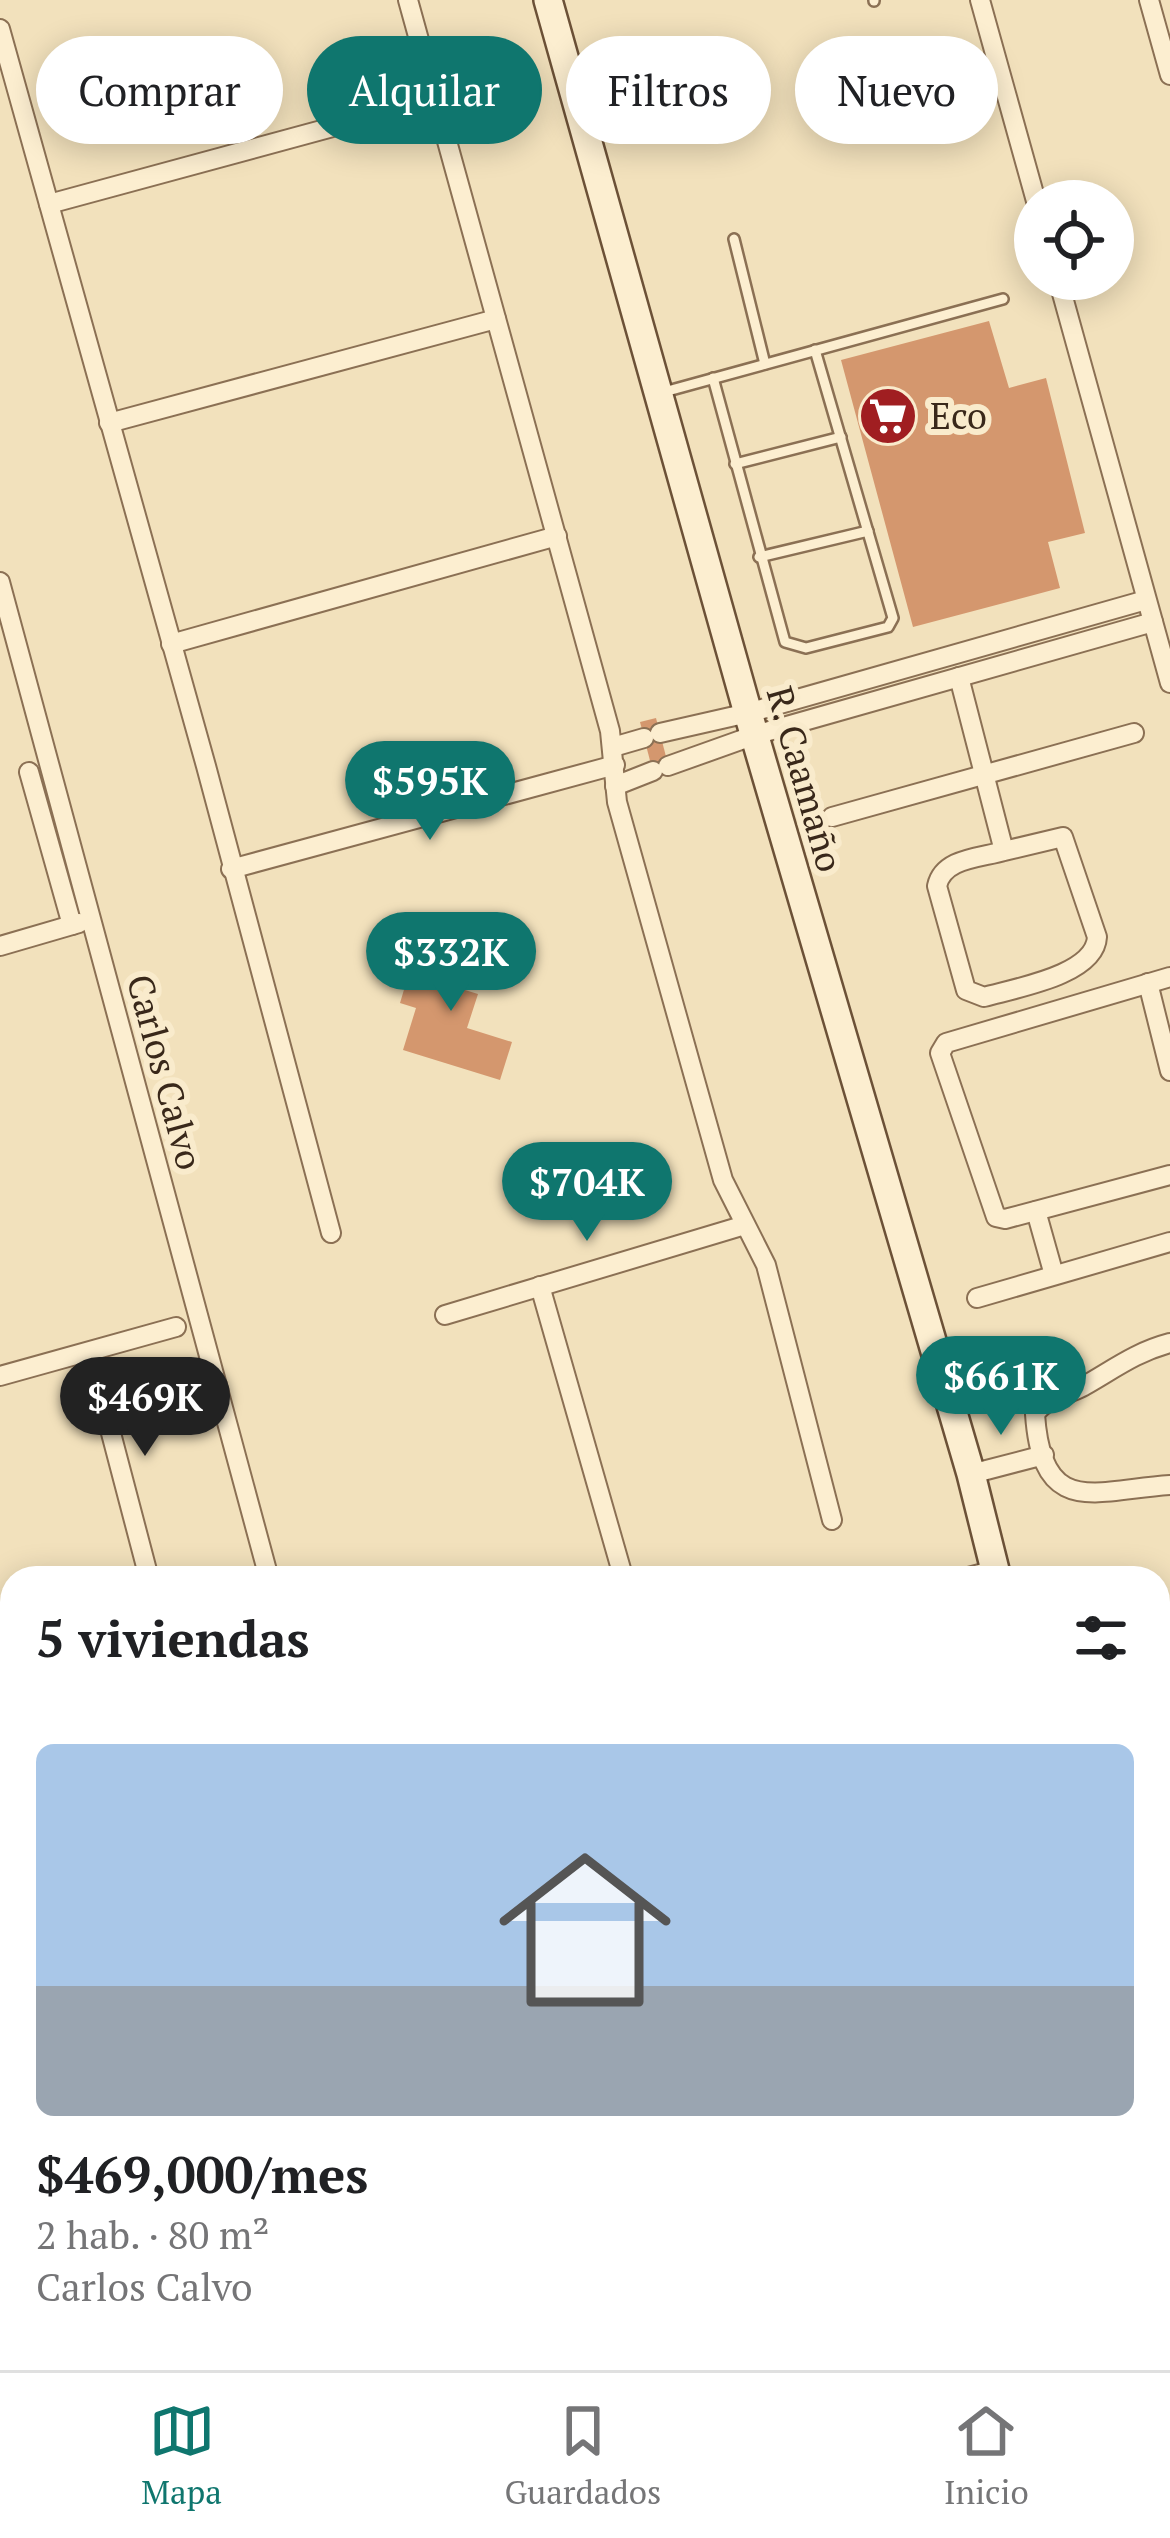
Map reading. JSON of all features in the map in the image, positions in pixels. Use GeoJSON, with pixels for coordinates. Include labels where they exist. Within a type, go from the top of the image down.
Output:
{"type":"FeatureCollection","features":[{"type":"Feature","properties":{"kind":"street"},"geometry":{"type":"LineString","coordinates":[[408,0],[418,36]]}},
{"type":"Feature","properties":{"kind":"street","name":"R. Caamaño"},"geometry":{"type":"LineString","coordinates":[[548,0],[994,1566]]}},
{"type":"Feature","properties":{"kind":"street"},"geometry":{"type":"LineString","coordinates":[[980,0],[1030,180]]}},
{"type":"Feature","properties":{"kind":"street"},"geometry":{"type":"LineString","coordinates":[[1157,4],[1170,75]]}},
{"type":"Feature","properties":{"kind":"street"},"geometry":{"type":"LineString","coordinates":[[0,28],[331,1233]]}},
{"type":"Feature","properties":{"kind":"street"},"geometry":{"type":"LineString","coordinates":[[49,204],[307,134]]}},
{"type":"Feature","properties":{"kind":"street"},"geometry":{"type":"LineString","coordinates":[[448,144],[557,536],[614,756],[615,786],[724,1180],[766,1265],[832,1520]]}},
{"type":"Feature","properties":{"kind":"street"},"geometry":{"type":"LineString","coordinates":[[1064,300],[1170,683]]}},
{"type":"Feature","properties":{"kind":"street"},"geometry":{"type":"LineString","coordinates":[[109,423],[496,319]]}},
{"type":"Feature","properties":{"kind":"street"},"geometry":{"type":"LineString","coordinates":[[171,644],[557,536]]}},
{"type":"Feature","properties":{"kind":"street","name":"Carlos Calvo"},"geometry":{"type":"LineString","coordinates":[[0,582],[80,923],[266,1566]]}},
{"type":"Feature","properties":{"kind":"street"},"geometry":{"type":"LineString","coordinates":[[615,786],[752,724],[1146,600]]}},
{"type":"Feature","properties":{"kind":"street"},"geometry":{"type":"LineString","coordinates":[[231,869],[614,756],[652,735],[752,724],[959,677],[1153,622]]}},
{"type":"Feature","properties":{"kind":"street"},"geometry":{"type":"LineString","coordinates":[[959,677],[1004,851]]}},
{"type":"Feature","properties":{"kind":"street"},"geometry":{"type":"LineString","coordinates":[[832,817],[1134,733]]}},
{"type":"Feature","properties":{"kind":"street"},"geometry":{"type":"LineString","coordinates":[[0,946],[80,923],[29,772]]}},
{"type":"Feature","properties":{"kind":"street"},"geometry":{"type":"LineString","coordinates":[[1063,837],[1097,937],[1097,951],[1061,974],[984,998],[966,990],[937,886],[946,867],[1004,851],[1063,837]]}},
{"type":"Feature","properties":{"kind":"street"},"geometry":{"type":"LineString","coordinates":[[1170,977],[946,1043],[940,1053],[992,1211],[1004,1220],[1170,1175]]}},
{"type":"Feature","properties":{"kind":"street"},"geometry":{"type":"LineString","coordinates":[[1148,983],[1170,1071]]}},
{"type":"Feature","properties":{"kind":"street"},"geometry":{"type":"LineString","coordinates":[[1036,1211],[1054,1275]]}},
{"type":"Feature","properties":{"kind":"street"},"geometry":{"type":"LineString","coordinates":[[445,1315],[745,1225]]}},
{"type":"Feature","properties":{"kind":"street"},"geometry":{"type":"LineString","coordinates":[[977,1298],[1170,1242]]}},
{"type":"Feature","properties":{"kind":"street"},"geometry":{"type":"LineString","coordinates":[[540,1286],[620,1566]]}},
{"type":"Feature","properties":{"kind":"street"},"geometry":{"type":"LineString","coordinates":[[0,1376],[176,1327]]}},
{"type":"Feature","properties":{"kind":"street"},"geometry":{"type":"LineString","coordinates":[[1170,1343],[1124,1359],[1087,1384],[1042,1404],[1034,1414],[1044,1455],[1058,1485],[1071,1492],[1099,1494],[1170,1485]]}},
{"type":"Feature","properties":{"kind":"street"},"geometry":{"type":"LineString","coordinates":[[90,1353],[145,1566]]}},
{"type":"Feature","properties":{"kind":"street"},"geometry":{"type":"LineString","coordinates":[[971,1474],[1044,1455]]}},
{"type":"Feature","properties":{"kind":"lane"},"geometry":{"type":"LineString","coordinates":[[734,239],[765,364]]}},
{"type":"Feature","properties":{"kind":"lane"},"geometry":{"type":"LineString","coordinates":[[658,393],[1003,299]]}},
{"type":"Feature","properties":{"kind":"lane"},"geometry":{"type":"LineString","coordinates":[[713,378],[779,633],[784,642],[806,648],[892,624],[815,350]]}},
{"type":"Feature","properties":{"kind":"lane"},"geometry":{"type":"LineString","coordinates":[[735,464],[841,437]]}},
{"type":"Feature","properties":{"kind":"lane"},"geometry":{"type":"LineString","coordinates":[[759,557],[868,531]]}},
{"type":"Feature","properties":{"kind":"building"},"geometry":{"type":"Polygon","coordinates":[[[989,321],[1009,388],[1046,378],[1085,533],[1048,542],[1060,588],[913,627],[841,360],[989,321]]]}},
{"type":"Feature","properties":{"kind":"building"},"geometry":{"type":"Polygon","coordinates":[[[656,718],[670,772],[654,776],[640,722],[656,718]]]}},
{"type":"Feature","properties":{"kind":"building"},"geometry":{"type":"Polygon","coordinates":[[[438,935],[478,947],[465,990],[478,994],[467,1028],[512,1042],[500,1080],[403,1050],[416,1008],[400,1003],[409,973],[425,978],[438,935]]]}},
{"type":"Feature","properties":{"kind":"place","name":"Eco"},"geometry":{"type":"Point","coordinates":[888,416]}}]}
